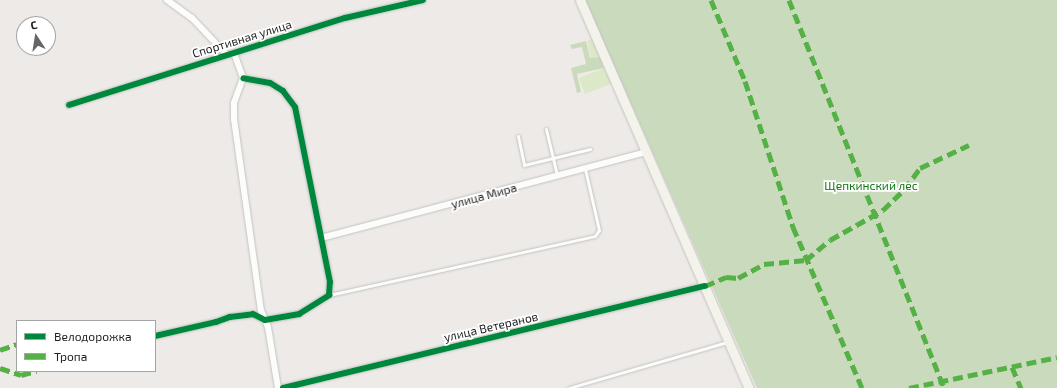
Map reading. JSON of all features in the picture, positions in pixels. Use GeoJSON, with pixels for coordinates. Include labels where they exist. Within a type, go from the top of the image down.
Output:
{"type":"FeatureCollection","features":[{"type":"Feature","properties":{"kind":"main road"},"geometry":{"type":"LineString","coordinates":[[580,0],[729,341],[748,388]]}},
{"type":"Feature","properties":{"kind":"street"},"geometry":{"type":"LineString","coordinates":[[167,0],[192,18],[227,55]]}},
{"type":"Feature","properties":{"kind":"street","name":"Спортивная улица"},"geometry":{"type":"LineString","coordinates":[[69,105],[345,18],[423,0]]}},
{"type":"Feature","properties":{"kind":"street"},"geometry":{"type":"LineString","coordinates":[[234,53],[243,78],[234,103],[234,119],[261,310],[265,320],[278,388]]}},
{"type":"Feature","properties":{"kind":"street"},"geometry":{"type":"LineString","coordinates":[[156,336],[216,322],[230,316],[253,314],[265,320],[299,314],[328,295],[330,282],[295,107],[284,91],[270,83],[243,78]]}},
{"type":"Feature","properties":{"kind":"street","name":"улица Мира"},"geometry":{"type":"LineString","coordinates":[[321,238],[585,170],[647,152]]}},
{"type":"Feature","properties":{"kind":"street","name":"улица Ветеранов"},"geometry":{"type":"LineString","coordinates":[[282,388],[705,286]]}},
{"type":"Feature","properties":{"kind":"lane"},"geometry":{"type":"LineString","coordinates":[[546,129],[558,177]]}},
{"type":"Feature","properties":{"kind":"lane"},"geometry":{"type":"LineString","coordinates":[[518,136],[524,165],[590,150]]}},
{"type":"Feature","properties":{"kind":"lane"},"geometry":{"type":"LineString","coordinates":[[328,295],[596,236],[599,230],[585,170]]}},
{"type":"Feature","properties":{"kind":"lane"},"geometry":{"type":"LineString","coordinates":[[569,388],[729,341]]}},
{"type":"Feature","properties":{"kind":"green space","name":"Щепкинский лес"},"geometry":{"type":"Polygon","coordinates":[[[585,0],[1057,0],[1057,388],[757,388],[585,0]]]}},
{"type":"Feature","properties":{"kind":"green space"},"geometry":{"type":"Polygon","coordinates":[[[593,39],[600,56],[591,58],[587,41],[593,39]]]}},
{"type":"Feature","properties":{"kind":"green space"},"geometry":{"type":"Polygon","coordinates":[[[586,41],[590,58],[600,57],[604,68],[577,74],[581,92],[577,93],[571,68],[586,64],[582,47],[572,49],[570,45],[586,41]]]}},
{"type":"Feature","properties":{"kind":"green space"},"geometry":{"type":"Polygon","coordinates":[[[605,68],[611,84],[585,94],[579,78],[605,68]]]}},
{"type":"Feature","properties":{"kind":"marked path"},"geometry":{"type":"LineString","coordinates":[[711,0],[745,81],[793,227],[862,388]]}},
{"type":"Feature","properties":{"kind":"marked path"},"geometry":{"type":"LineString","coordinates":[[789,0],[944,388]]}},
{"type":"Feature","properties":{"kind":"marked path"},"geometry":{"type":"LineString","coordinates":[[705,286],[726,277],[738,278],[764,264],[806,260],[830,240],[883,210],[904,190],[920,168],[969,145]]}},
{"type":"Feature","properties":{"kind":"marked path"},"geometry":{"type":"LineString","coordinates":[[0,350],[16,344]]}},
{"type":"Feature","properties":{"kind":"marked path"},"geometry":{"type":"LineString","coordinates":[[909,388],[1057,357]]}},
{"type":"Feature","properties":{"kind":"marked path"},"geometry":{"type":"LineString","coordinates":[[1012,367],[1021,388]]}},
{"type":"Feature","properties":{"kind":"marked path"},"geometry":{"type":"LineString","coordinates":[[0,368],[21,375],[32,372]]}},
{"type":"Feature","properties":{"kind":"cycle path"},"geometry":{"type":"LineString","coordinates":[[69,105],[345,18],[423,0]]}},
{"type":"Feature","properties":{"kind":"cycle path"},"geometry":{"type":"LineString","coordinates":[[156,336],[216,322],[230,317],[253,314],[265,320],[299,314],[329,295],[330,282],[295,107],[283,91],[270,83],[243,78]]}},
{"type":"Feature","properties":{"kind":"cycle path"},"geometry":{"type":"LineString","coordinates":[[283,388],[705,286]]}}]}
